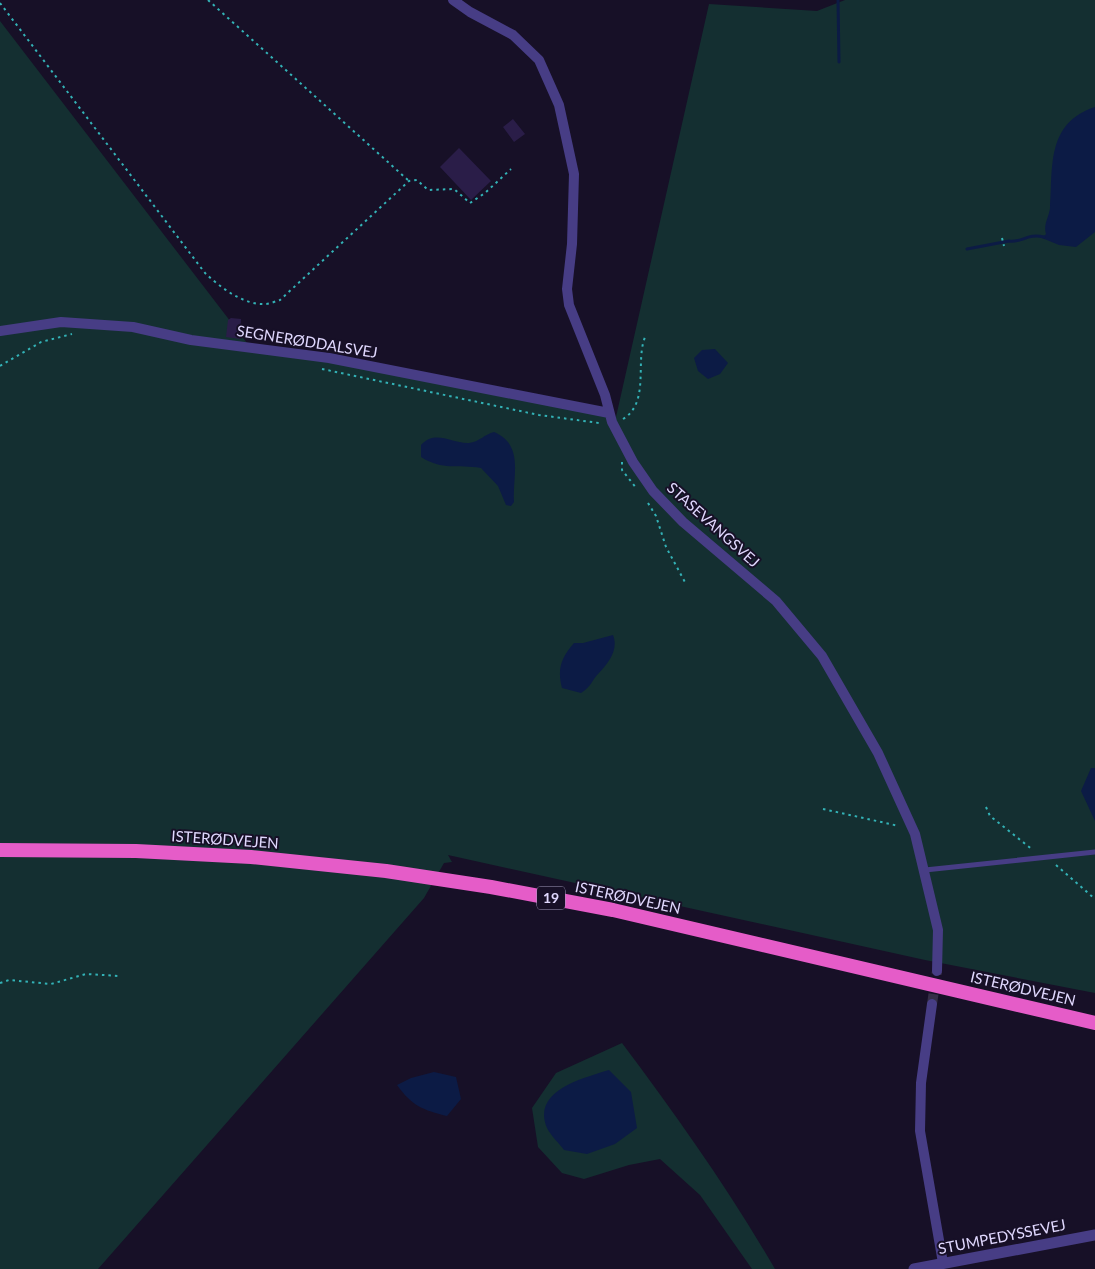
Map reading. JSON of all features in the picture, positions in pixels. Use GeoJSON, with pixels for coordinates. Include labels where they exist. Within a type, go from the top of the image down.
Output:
{"type":"FeatureCollection","features":[{"type":"Feature","properties":{"kind":"highway","name":"ISTERØDVEJEN"},"geometry":{"type":"LineString","coordinates":[[0,850],[136,851],[251,857],[386,871],[491,887],[613,910],[1094,1022]]}},
{"type":"Feature","properties":{"kind":"street","name":"STASEVANGSVEJ"},"geometry":{"type":"LineString","coordinates":[[453,0],[470,12],[514,35],[540,60],[559,105],[574,174],[572,244],[567,289],[569,305],[605,395],[610,418],[629,454],[653,491],[683,522],[776,601],[822,656],[878,753],[911,825],[925,870],[938,930],[937,971]]}},
{"type":"Feature","properties":{"kind":"street","name":"SEGNERØDDALSVEJ"},"geometry":{"type":"LineString","coordinates":[[0,331],[62,322],[133,327],[191,340],[329,358],[610,418]]}},
{"type":"Feature","properties":{"kind":"street"},"geometry":{"type":"LineString","coordinates":[[932,1004],[921,1083],[920,1132],[942,1263]]}},
{"type":"Feature","properties":{"kind":"street","name":"STUMPEDYSSEVEJ"},"geometry":{"type":"LineString","coordinates":[[914,1269],[1095,1235]]}},
{"type":"Feature","properties":{"kind":"lane"},"geometry":{"type":"LineString","coordinates":[[925,870],[1095,852]]}},
{"type":"Feature","properties":{"kind":"path"},"geometry":{"type":"LineString","coordinates":[[208,0],[409,181]]}},
{"type":"Feature","properties":{"kind":"path"},"geometry":{"type":"LineString","coordinates":[[0,3],[205,273],[220,287],[245,300],[264,304],[280,300],[409,181],[417,180],[428,190],[454,189],[470,203],[485,194],[511,169]]}},
{"type":"Feature","properties":{"kind":"path"},"geometry":{"type":"LineString","coordinates":[[1002,238],[1004,246]]}},
{"type":"Feature","properties":{"kind":"path"},"geometry":{"type":"LineString","coordinates":[[0,366],[41,342],[76,334]]}},
{"type":"Feature","properties":{"kind":"path"},"geometry":{"type":"LineString","coordinates":[[322,369],[539,415],[589,423],[610,418],[625,419],[633,407],[641,383],[641,350],[646,335]]}},
{"type":"Feature","properties":{"kind":"path"},"geometry":{"type":"LineString","coordinates":[[629,454],[622,462],[621,467],[642,495]]}},
{"type":"Feature","properties":{"kind":"path"},"geometry":{"type":"LineString","coordinates":[[648,502],[656,516],[666,547],[686,584]]}},
{"type":"Feature","properties":{"kind":"path"},"geometry":{"type":"LineString","coordinates":[[823,809],[893,825],[911,825]]}},
{"type":"Feature","properties":{"kind":"path"},"geometry":{"type":"LineString","coordinates":[[0,983],[9,980],[51,984],[86,974],[120,976]]}},
{"type":"Feature","properties":{"kind":"green space"},"geometry":{"type":"Polygon","coordinates":[[[845,0],[1095,0],[1095,993],[925,960],[448,855],[452,862],[444,863],[424,898],[98,1269],[0,1269],[0,21],[247,343],[616,417],[709,4],[817,11],[845,0]]]}},
{"type":"Feature","properties":{"kind":"green space"},"geometry":{"type":"Polygon","coordinates":[[[622,1043],[702,1154],[775,1269],[752,1269],[700,1195],[660,1159],[629,1165],[584,1179],[562,1173],[538,1147],[532,1108],[556,1073],[622,1043]]]}},
{"type":"Feature","properties":{"kind":"water"},"geometry":{"type":"Polygon","coordinates":[[[1095,107],[1095,232],[1076,247],[1059,245],[1042,238],[1046,234],[1046,224],[1050,208],[1055,148],[1060,135],[1068,124],[1079,114],[1095,107]]]}},
{"type":"Feature","properties":{"kind":"water"},"geometry":{"type":"Polygon","coordinates":[[[715,349],[728,363],[720,374],[708,379],[698,371],[694,358],[702,350],[715,349]]]}},
{"type":"Feature","properties":{"kind":"water"},"geometry":{"type":"Polygon","coordinates":[[[494,432],[504,438],[510,445],[513,453],[515,462],[514,502],[511,506],[506,505],[498,486],[481,468],[443,466],[421,457],[421,445],[432,438],[444,438],[469,443],[494,432]]]}},
{"type":"Feature","properties":{"kind":"water"},"geometry":{"type":"Polygon","coordinates":[[[613,635],[615,646],[612,656],[587,688],[581,693],[562,688],[561,664],[574,643],[583,643],[613,635]]]}},
{"type":"Feature","properties":{"kind":"water"},"geometry":{"type":"Polygon","coordinates":[[[1091,768],[1095,768],[1095,821],[1081,791],[1091,768]]]}},
{"type":"Feature","properties":{"kind":"water"},"geometry":{"type":"Polygon","coordinates":[[[609,1070],[631,1092],[637,1128],[615,1144],[587,1154],[564,1150],[547,1128],[544,1115],[546,1104],[562,1088],[586,1077],[609,1070]]]}},
{"type":"Feature","properties":{"kind":"water"},"geometry":{"type":"Polygon","coordinates":[[[434,1072],[456,1077],[461,1099],[447,1116],[431,1112],[419,1106],[408,1098],[397,1085],[411,1078],[434,1072]]]}},
{"type":"Feature","properties":{"kind":"building"},"geometry":{"type":"Polygon","coordinates":[[[513,119],[525,134],[514,142],[503,127],[513,119]]]}},
{"type":"Feature","properties":{"kind":"building"},"geometry":{"type":"Polygon","coordinates":[[[459,148],[491,181],[471,200],[440,167],[459,148]]]}},
{"type":"Feature","properties":{"kind":"building"},"geometry":{"type":"Polygon","coordinates":[[[231,318],[241,319],[240,339],[226,337],[228,320],[231,318]]]}},
{"type":"Feature","properties":{"kind":"waterway"},"geometry":{"type":"LineString","coordinates":[[838,0],[839,62]]}},
{"type":"Feature","properties":{"kind":"waterway"},"geometry":{"type":"LineString","coordinates":[[967,249],[1018,241],[1033,236],[1044,237]]}},
{"type":"Feature","properties":{"kind":"tunnel"},"geometry":{"type":"LineString","coordinates":[[932,1004],[937,971]]}}]}
